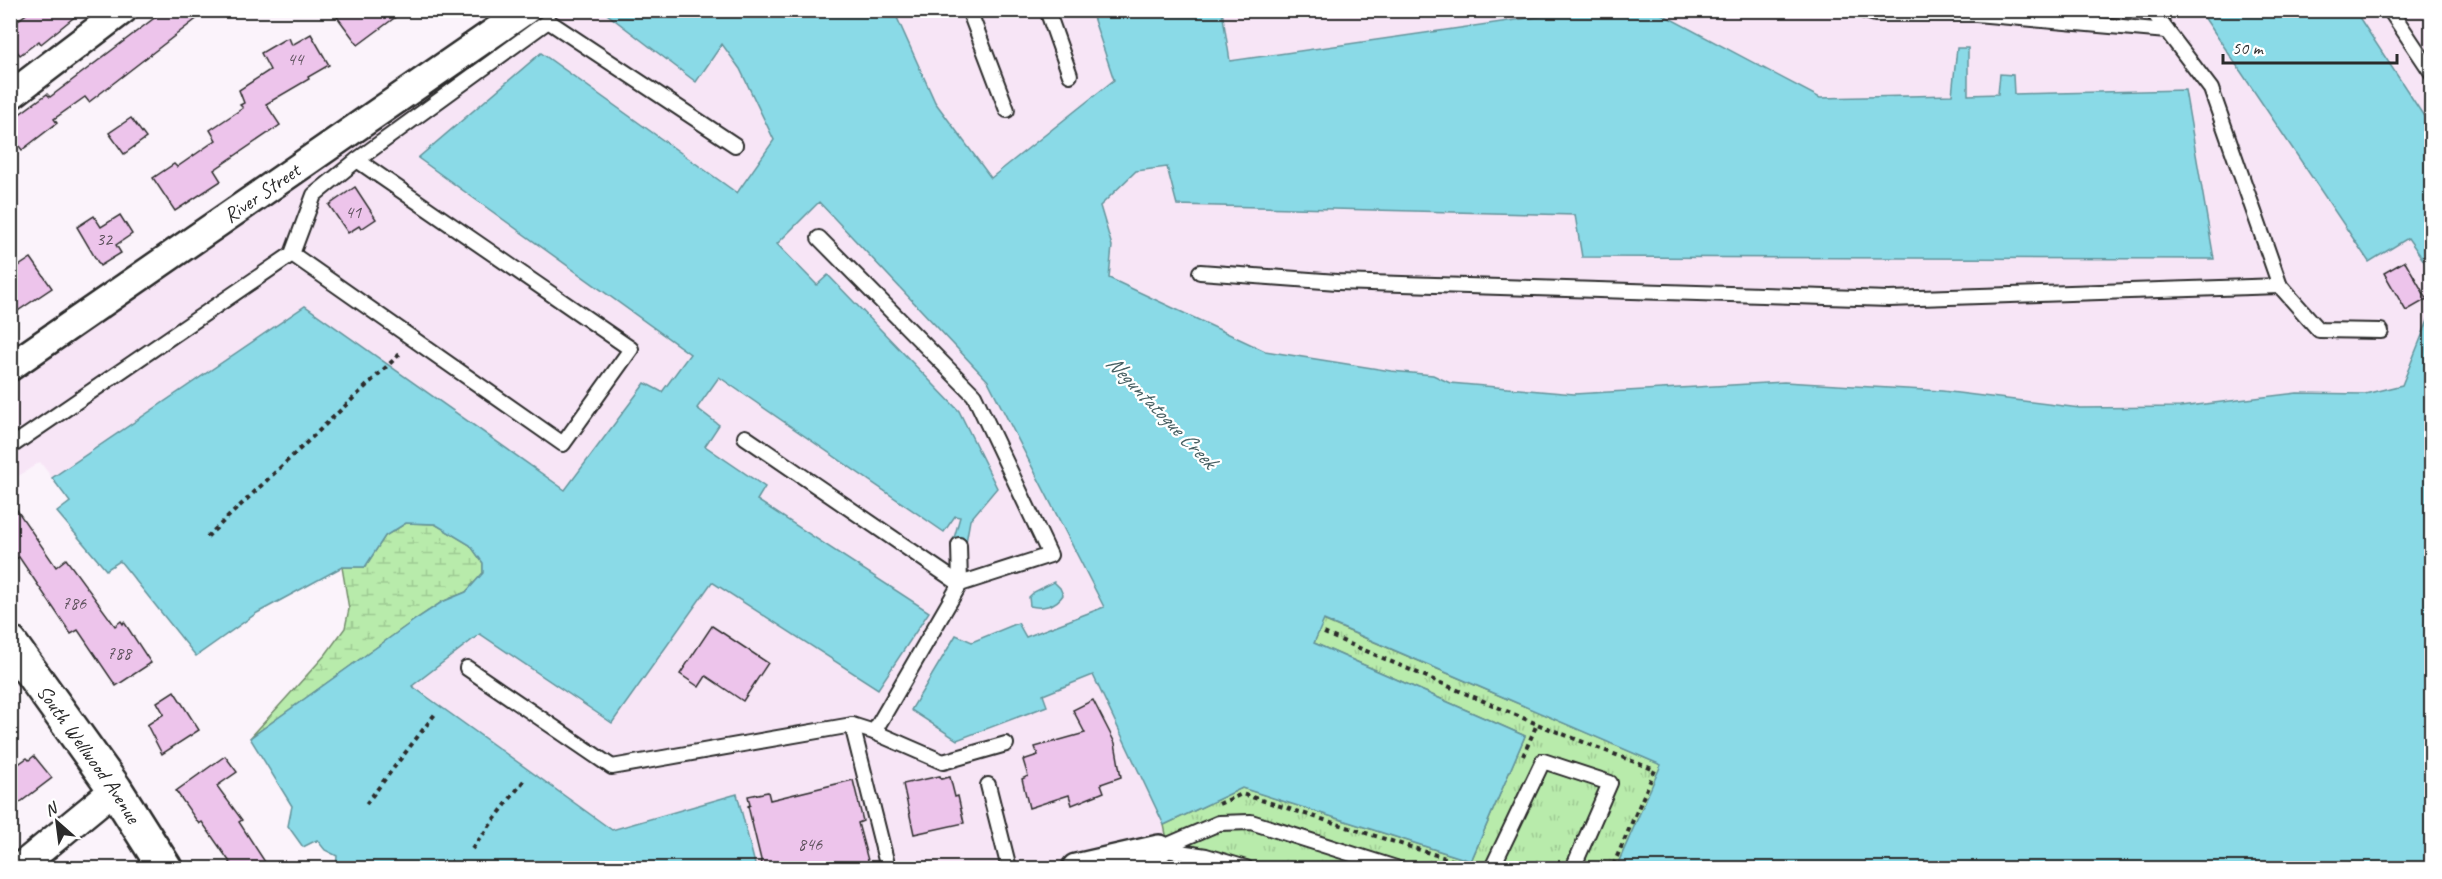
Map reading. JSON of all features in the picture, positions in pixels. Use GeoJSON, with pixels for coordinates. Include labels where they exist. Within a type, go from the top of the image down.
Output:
{"type":"FeatureCollection","features":[{"type":"Feature","properties":{"kind":"street"},"geometry":{"type":"LineString","coordinates":[[10,96],[123,10]]}},
{"type":"Feature","properties":{"kind":"street","name":"River Street"},"geometry":{"type":"LineString","coordinates":[[10,367],[514,14]]}},
{"type":"Feature","properties":{"kind":"street","name":"South Wellwood Avenue"},"geometry":{"type":"LineString","coordinates":[[10,643],[115,789],[165,868]]}},
{"type":"Feature","properties":{"kind":"street"},"geometry":{"type":"LineString","coordinates":[[19,868],[115,789]]}},
{"type":"Feature","properties":{"kind":"street"},"geometry":{"type":"LineString","coordinates":[[1076,868],[1159,849]]}},
{"type":"Feature","properties":{"kind":"lane"},"geometry":{"type":"LineString","coordinates":[[969,10],[1007,110]]}},
{"type":"Feature","properties":{"kind":"lane"},"geometry":{"type":"LineString","coordinates":[[1047,10],[1070,75]]}},
{"type":"Feature","properties":{"kind":"lane"},"geometry":{"type":"LineString","coordinates":[[1862,10],[1876,14],[1976,12],[2167,31]]}},
{"type":"Feature","properties":{"kind":"lane"},"geometry":{"type":"LineString","coordinates":[[2152,10],[2211,89],[2280,286],[2319,330],[2381,331]]}},
{"type":"Feature","properties":{"kind":"lane"},"geometry":{"type":"LineString","coordinates":[[2390,10],[2432,73]]}},
{"type":"Feature","properties":{"kind":"lane"},"geometry":{"type":"LineString","coordinates":[[10,447],[292,254],[314,195],[357,160],[548,21],[735,145]]}},
{"type":"Feature","properties":{"kind":"lane"},"geometry":{"type":"LineString","coordinates":[[292,254],[563,444],[631,349],[357,160]]}},
{"type":"Feature","properties":{"kind":"lane"},"geometry":{"type":"LineString","coordinates":[[819,238],[974,395],[1050,555],[960,584]]}},
{"type":"Feature","properties":{"kind":"lane"},"geometry":{"type":"LineString","coordinates":[[1200,272],[1337,282],[1889,300],[2280,286]]}},
{"type":"Feature","properties":{"kind":"lane"},"geometry":{"type":"LineString","coordinates":[[745,437],[960,584]]}},
{"type":"Feature","properties":{"kind":"lane"},"geometry":{"type":"LineString","coordinates":[[874,732],[960,584],[959,545]]}},
{"type":"Feature","properties":{"kind":"lane"},"geometry":{"type":"LineString","coordinates":[[467,668],[612,767],[852,725],[944,762],[1005,744]]}},
{"type":"Feature","properties":{"kind":"lane"},"geometry":{"type":"LineString","coordinates":[[852,725],[888,868]]}},
{"type":"Feature","properties":{"kind":"lane"},"geometry":{"type":"LineString","coordinates":[[1492,868],[1543,761],[1610,783],[1573,868]]}},
{"type":"Feature","properties":{"kind":"lane"},"geometry":{"type":"LineString","coordinates":[[988,785],[1008,868]]}},
{"type":"Feature","properties":{"kind":"lane"},"geometry":{"type":"LineString","coordinates":[[1159,849],[1219,823],[1251,822],[1396,868]]}},
{"type":"Feature","properties":{"kind":"lane"},"geometry":{"type":"LineString","coordinates":[[1159,849],[1206,856],[1246,868]]}},
{"type":"Feature","properties":{"kind":"path"},"geometry":{"type":"LineString","coordinates":[[207,537],[393,362]]}},
{"type":"Feature","properties":{"kind":"path"},"geometry":{"type":"LineString","coordinates":[[1324,633],[1537,724],[1655,770],[1612,868]]}},
{"type":"Feature","properties":{"kind":"path"},"geometry":{"type":"LineString","coordinates":[[366,804],[435,714]]}},
{"type":"Feature","properties":{"kind":"path"},"geometry":{"type":"LineString","coordinates":[[1522,757],[1537,724]]}},
{"type":"Feature","properties":{"kind":"path"},"geometry":{"type":"LineString","coordinates":[[472,849],[525,779]]}},
{"type":"Feature","properties":{"kind":"path"},"geometry":{"type":"LineString","coordinates":[[1210,808],[1242,794],[1474,867]]}},
{"type":"Feature","properties":{"kind":"shaded area"},"geometry":{"type":"Polygon","coordinates":[[[1222,10],[1579,11],[1230,61],[1222,10]]]}},
{"type":"Feature","properties":{"kind":"shaded area"},"geometry":{"type":"Polygon","coordinates":[[[534,11],[603,11],[696,82],[722,44],[740,69],[774,140],[737,193],[541,53],[418,158],[690,354],[662,392],[645,383],[565,491],[305,306],[52,478],[40,462],[11,481],[10,372],[534,11]]]}},
{"type":"Feature","properties":{"kind":"shaded area"},"geometry":{"type":"Polygon","coordinates":[[[894,11],[1091,11],[1115,80],[991,178],[935,102],[894,11]]]}},
{"type":"Feature","properties":{"kind":"shaded area"},"geometry":{"type":"Polygon","coordinates":[[[1656,11],[2200,11],[2369,262],[2408,238],[2431,271],[2431,313],[2402,385],[2365,394],[2297,393],[2180,407],[2080,408],[1942,391],[1784,382],[1574,394],[1450,383],[1433,375],[1391,371],[1265,351],[1109,278],[1112,246],[1100,206],[1136,171],[1168,167],[1177,205],[1575,215],[1582,257],[2213,258],[2184,90],[2014,94],[2000,74],[1998,94],[1968,95],[1968,49],[1957,48],[1952,96],[1820,98],[1656,11]]]}},
{"type":"Feature","properties":{"kind":"shaded area"},"geometry":{"type":"Polygon","coordinates":[[[2355,11],[2419,11],[2431,30],[2431,127],[2355,11]]]}},
{"type":"Feature","properties":{"kind":"shaded area"},"geometry":{"type":"Polygon","coordinates":[[[819,202],[988,381],[1104,607],[1026,637],[1018,623],[972,642],[911,710],[957,740],[1046,706],[1042,695],[1093,675],[1164,825],[1616,868],[756,868],[737,794],[612,830],[412,686],[480,634],[612,723],[712,582],[877,689],[929,612],[756,499],[765,487],[704,446],[697,408],[718,377],[944,532],[955,515],[960,517],[965,548],[970,520],[997,488],[829,275],[817,285],[777,244],[819,202]]]}},
{"type":"Feature","properties":{"kind":"green space"},"geometry":{"type":"Polygon","coordinates":[[[406,523],[435,524],[470,545],[483,563],[483,573],[466,592],[442,602],[416,619],[250,738],[326,654],[345,628],[349,609],[342,567],[365,567],[385,536],[406,523]]]}},
{"type":"Feature","properties":{"kind":"green space"},"geometry":{"type":"Polygon","coordinates":[[[1323,620],[1662,765],[1616,868],[1173,868],[1164,825],[1242,788],[1471,861],[1525,736],[1314,643],[1323,620]]]}},
{"type":"Feature","properties":{"kind":"water","name":"Neguntatogue Creek"},"geometry":{"type":"Polygon","coordinates":[[[603,11],[894,11],[935,102],[991,178],[1114,80],[1091,11],[1222,11],[1230,61],[1579,11],[1656,11],[1820,98],[1952,95],[1957,48],[1968,48],[1968,95],[1998,94],[2000,74],[2013,75],[2014,94],[2185,90],[2214,259],[1582,257],[1575,215],[1177,205],[1167,167],[1136,171],[1100,206],[1112,246],[1109,278],[1265,351],[1391,371],[1433,375],[1450,383],[1574,394],[1784,382],[1942,391],[2080,408],[2180,407],[2297,393],[2365,394],[2402,385],[2431,313],[2431,868],[1616,868],[1661,765],[1324,620],[1314,643],[1525,736],[1471,861],[1242,788],[1164,825],[1093,675],[1043,695],[1047,706],[957,740],[911,710],[956,635],[972,642],[1018,623],[1026,637],[1104,607],[988,381],[819,202],[777,244],[817,285],[828,275],[959,411],[997,488],[970,520],[965,548],[952,545],[960,517],[955,516],[944,532],[719,377],[697,408],[719,425],[705,446],[765,487],[757,500],[929,612],[878,689],[712,582],[612,723],[480,634],[412,686],[612,830],[737,794],[756,868],[336,868],[337,856],[325,850],[317,840],[303,847],[288,826],[292,806],[250,738],[416,619],[442,602],[466,592],[483,573],[483,563],[470,545],[435,524],[406,523],[385,536],[365,567],[342,567],[257,613],[196,656],[120,561],[106,570],[57,512],[70,502],[52,478],[305,306],[565,490],[645,383],[662,392],[690,354],[418,158],[541,53],[737,193],[774,140],[740,69],[722,44],[696,82],[603,11]]]}},
{"type":"Feature","properties":{"kind":"water"},"geometry":{"type":"Polygon","coordinates":[[[2200,11],[2355,11],[2431,127],[2431,271],[2408,238],[2369,262],[2200,11]]]}},
{"type":"Feature","properties":{"kind":"water"},"geometry":{"type":"Polygon","coordinates":[[[1054,582],[1063,595],[1057,602],[1048,606],[1030,606],[1029,597],[1034,592],[1054,582]]]}},
{"type":"Feature","properties":{"kind":"building"},"geometry":{"type":"Polygon","coordinates":[[[32,10],[83,10],[41,44],[39,41],[20,55],[10,43],[10,26],[32,10]]]}},
{"type":"Feature","properties":{"kind":"building"},"geometry":{"type":"Polygon","coordinates":[[[165,10],[208,10],[89,102],[85,97],[54,119],[57,123],[22,150],[10,134],[10,121],[47,94],[50,97],[165,10]]]}},
{"type":"Feature","properties":{"kind":"building"},"geometry":{"type":"Polygon","coordinates":[[[332,10],[405,10],[358,45],[332,10]]]}},
{"type":"Feature","properties":{"kind":"building"},"geometry":{"type":"Polygon","coordinates":[[[311,34],[329,65],[266,104],[280,125],[214,170],[221,181],[175,211],[153,178],[174,164],[177,167],[216,140],[210,130],[243,108],[240,105],[244,103],[239,90],[270,70],[261,53],[285,39],[289,38],[292,45],[311,34]]]}},
{"type":"Feature","properties":{"kind":"building"},"geometry":{"type":"Polygon","coordinates":[[[131,118],[146,138],[124,154],[109,133],[131,118]]]}},
{"type":"Feature","properties":{"kind":"building"},"geometry":{"type":"Polygon","coordinates":[[[355,187],[376,219],[361,229],[359,226],[348,233],[329,205],[355,187]]]}},
{"type":"Feature","properties":{"kind":"building"},"geometry":{"type":"Polygon","coordinates":[[[120,215],[132,234],[116,245],[121,253],[100,266],[77,227],[94,216],[101,227],[120,215]]]}},
{"type":"Feature","properties":{"kind":"building"},"geometry":{"type":"Polygon","coordinates":[[[31,258],[52,288],[10,316],[10,272],[31,258]]]}},
{"type":"Feature","properties":{"kind":"building"},"geometry":{"type":"Polygon","coordinates":[[[2405,261],[2427,299],[2406,311],[2384,273],[2405,261]]]}},
{"type":"Feature","properties":{"kind":"building"},"geometry":{"type":"Polygon","coordinates":[[[10,500],[56,567],[66,559],[115,626],[121,621],[123,624],[124,622],[151,663],[116,686],[78,630],[71,634],[19,557],[10,563],[10,500]]]}},
{"type":"Feature","properties":{"kind":"building"},"geometry":{"type":"Polygon","coordinates":[[[712,626],[768,663],[743,701],[706,676],[699,687],[680,674],[712,626]]]}},
{"type":"Feature","properties":{"kind":"building"},"geometry":{"type":"Polygon","coordinates":[[[174,691],[199,730],[162,754],[147,725],[164,714],[157,702],[174,691]]]}},
{"type":"Feature","properties":{"kind":"building"},"geometry":{"type":"Polygon","coordinates":[[[1093,700],[1115,743],[1121,777],[1101,784],[1104,792],[1072,805],[1069,795],[1029,808],[1022,779],[1028,776],[1023,760],[1038,755],[1035,747],[1085,733],[1073,710],[1093,700]]]}},
{"type":"Feature","properties":{"kind":"building"},"geometry":{"type":"Polygon","coordinates":[[[34,756],[52,778],[10,810],[10,770],[34,756]]]}},
{"type":"Feature","properties":{"kind":"building"},"geometry":{"type":"Polygon","coordinates":[[[225,756],[237,772],[217,786],[242,820],[239,822],[269,868],[234,868],[202,822],[199,824],[176,791],[225,756]]]}},
{"type":"Feature","properties":{"kind":"building"},"geometry":{"type":"Polygon","coordinates":[[[940,776],[941,779],[950,777],[955,797],[958,796],[964,823],[914,834],[903,784],[940,776]]]}},
{"type":"Feature","properties":{"kind":"building"},"geometry":{"type":"Polygon","coordinates":[[[853,780],[863,821],[858,823],[870,868],[763,868],[748,806],[750,805],[748,796],[768,792],[770,800],[853,780]]]}}]}
